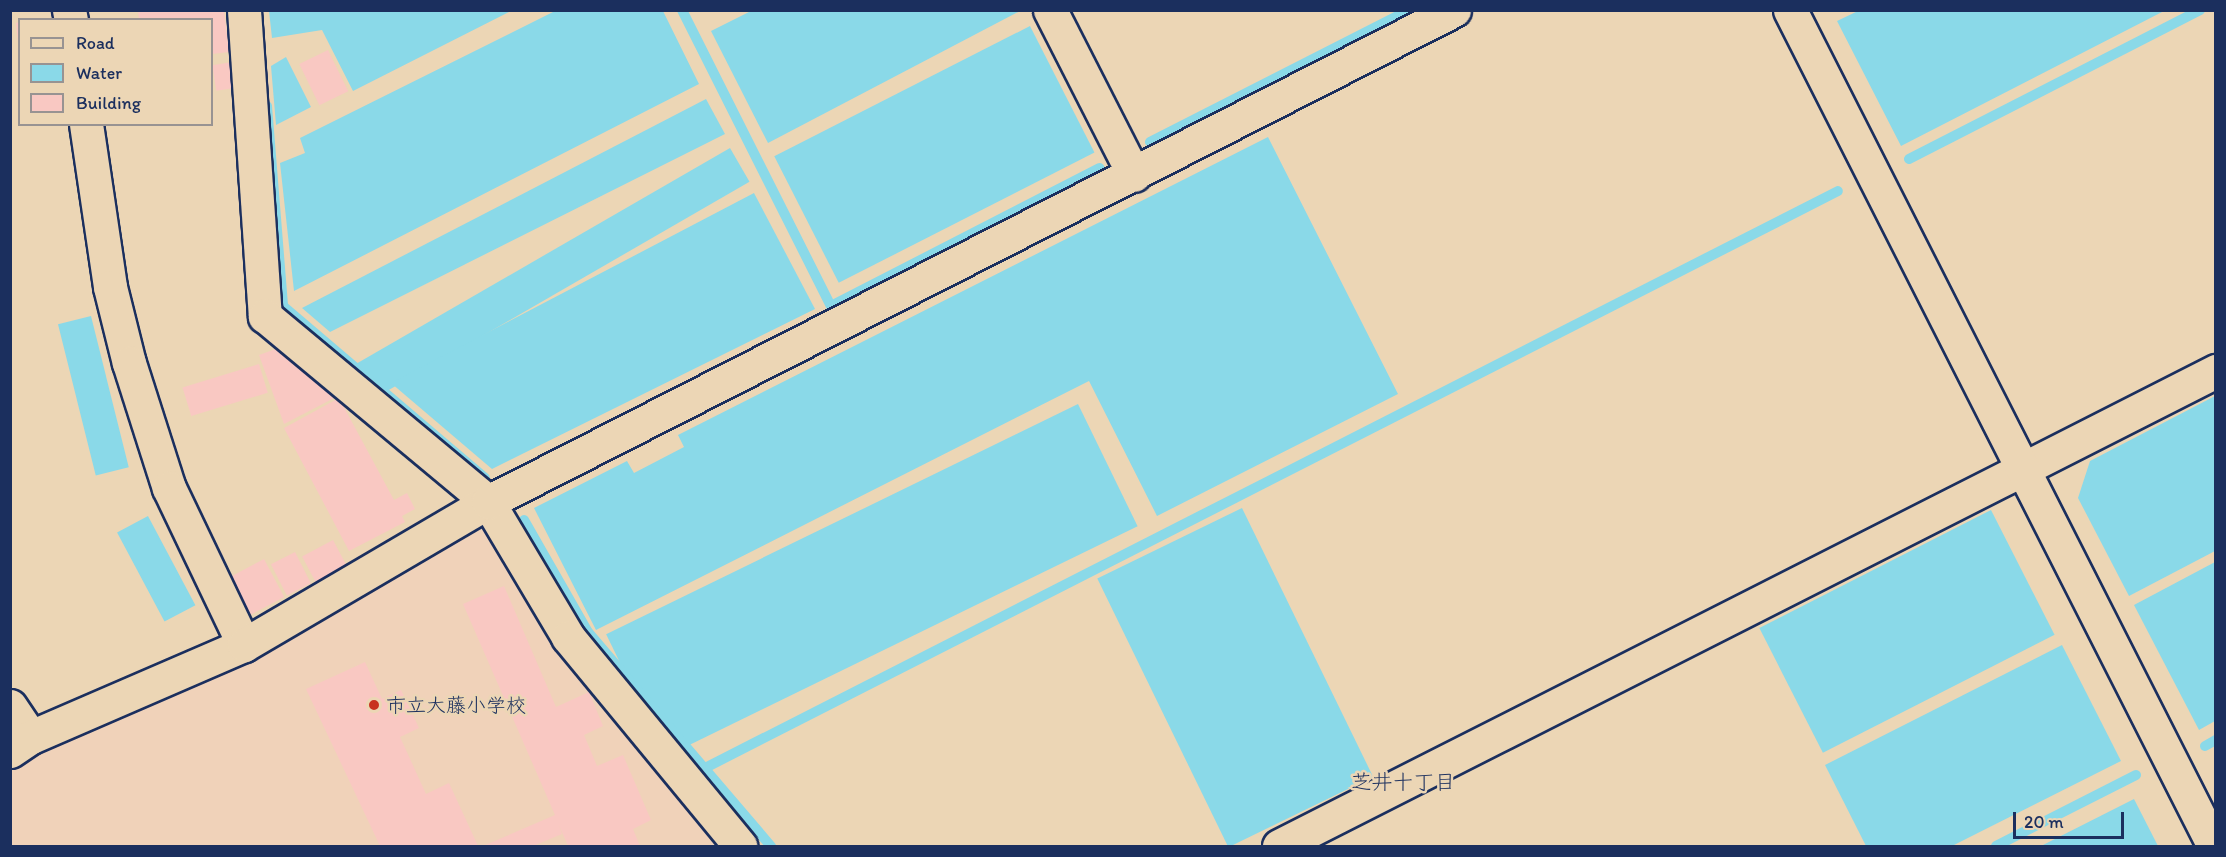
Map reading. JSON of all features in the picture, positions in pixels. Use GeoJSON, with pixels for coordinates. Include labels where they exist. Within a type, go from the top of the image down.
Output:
{"type":"FeatureCollection","features":[{"type":"Feature","properties":{"kind":"street"},"geometry":{"type":"LineString","coordinates":[[244,10],[265,316],[488,502],[568,637],[740,846]]}},
{"type":"Feature","properties":{"kind":"street"},"geometry":{"type":"LineString","coordinates":[[1050,10],[1134,175]]}},
{"type":"Feature","properties":{"kind":"street"},"geometry":{"type":"LineString","coordinates":[[10,706],[21,744],[244,645],[488,502],[1455,10]]}},
{"type":"Feature","properties":{"kind":"street"},"geometry":{"type":"LineString","coordinates":[[1790,10],[2214,846]]}},
{"type":"Feature","properties":{"kind":"street"},"geometry":{"type":"LineString","coordinates":[[86,126],[110,286],[129,363],[169,488],[244,645]]}},
{"type":"Feature","properties":{"kind":"street"},"geometry":{"type":"LineString","coordinates":[[1279,846],[2216,371]]}},
{"type":"Feature","properties":{"kind":"shaded area","name":"市立大藤小学校"},"geometry":{"type":"Polygon","coordinates":[[[487,526],[721,846],[11,846],[11,765],[39,746],[241,665],[487,526]]]}},
{"type":"Feature","properties":{"kind":"water"},"geometry":{"type":"Polygon","coordinates":[[[269,10],[511,11],[353,91],[322,30],[272,38],[269,10]]]}},
{"type":"Feature","properties":{"kind":"water"},"geometry":{"type":"Polygon","coordinates":[[[1022,10],[768,143],[711,31],[751,11],[1022,10]]]}},
{"type":"Feature","properties":{"kind":"water"},"geometry":{"type":"Polygon","coordinates":[[[555,11],[663,11],[699,84],[294,291],[280,163],[305,153],[300,138],[555,11]]]}},
{"type":"Feature","properties":{"kind":"water"},"geometry":{"type":"Polygon","coordinates":[[[1858,11],[2164,11],[1901,146],[1837,21],[1858,11]]]}},
{"type":"Feature","properties":{"kind":"water"},"geometry":{"type":"Polygon","coordinates":[[[1030,26],[1094,153],[839,283],[774,156],[1030,26]]]}},
{"type":"Feature","properties":{"kind":"water"},"geometry":{"type":"Polygon","coordinates":[[[286,57],[311,107],[276,125],[271,66],[286,57]]]}},
{"type":"Feature","properties":{"kind":"water"},"geometry":{"type":"Polygon","coordinates":[[[706,99],[725,134],[330,332],[302,308],[706,99]]]}},
{"type":"Feature","properties":{"kind":"water"},"geometry":{"type":"Polygon","coordinates":[[[1268,137],[1398,394],[1157,516],[1089,381],[596,630],[534,508],[627,461],[634,473],[684,447],[678,435],[1268,137]]]}},
{"type":"Feature","properties":{"kind":"water"},"geometry":{"type":"Polygon","coordinates":[[[730,148],[750,182],[375,398],[355,365],[730,148]]]}},
{"type":"Feature","properties":{"kind":"water"},"geometry":{"type":"Polygon","coordinates":[[[754,193],[815,309],[492,469],[391,383],[754,193]]]}},
{"type":"Feature","properties":{"kind":"water"},"geometry":{"type":"Polygon","coordinates":[[[91,316],[129,467],[96,476],[58,324],[91,316]]]}},
{"type":"Feature","properties":{"kind":"water"},"geometry":{"type":"Polygon","coordinates":[[[2215,396],[2215,551],[2129,596],[2078,498],[2090,461],[2215,396]]]}},
{"type":"Feature","properties":{"kind":"water"},"geometry":{"type":"Polygon","coordinates":[[[1078,404],[1138,526],[666,756],[606,634],[1078,404]]]}},
{"type":"Feature","properties":{"kind":"water"},"geometry":{"type":"Polygon","coordinates":[[[1242,508],[1373,777],[1228,846],[1097,579],[1242,508]]]}},
{"type":"Feature","properties":{"kind":"water"},"geometry":{"type":"Polygon","coordinates":[[[1991,510],[2055,635],[1823,753],[1759,628],[1991,510]]]}},
{"type":"Feature","properties":{"kind":"water"},"geometry":{"type":"Polygon","coordinates":[[[148,516],[195,605],[165,622],[117,532],[148,516]]]}},
{"type":"Feature","properties":{"kind":"water"},"geometry":{"type":"Polygon","coordinates":[[[2215,562],[2215,721],[2199,730],[2134,605],[2215,562]]]}},
{"type":"Feature","properties":{"kind":"water"},"geometry":{"type":"Polygon","coordinates":[[[2062,645],[2121,761],[1952,846],[1866,846],[1825,765],[2062,645]]]}},
{"type":"Feature","properties":{"kind":"water"},"geometry":{"type":"Polygon","coordinates":[[[2134,799],[2158,846],[2041,846],[2134,799]]]}},
{"type":"Feature","properties":{"kind":"building"},"geometry":{"type":"Polygon","coordinates":[[[138,10],[224,10],[229,52],[213,54],[213,18],[139,18],[138,10]]]}},
{"type":"Feature","properties":{"kind":"building"},"geometry":{"type":"Polygon","coordinates":[[[328,50],[348,91],[319,105],[299,64],[328,50]]]}},
{"type":"Feature","properties":{"kind":"building"},"geometry":{"type":"Polygon","coordinates":[[[232,62],[236,88],[216,91],[213,65],[232,62]]]}},
{"type":"Feature","properties":{"kind":"building"},"geometry":{"type":"Polygon","coordinates":[[[284,346],[338,396],[284,424],[259,355],[284,346]]]}},
{"type":"Feature","properties":{"kind":"building"},"geometry":{"type":"Polygon","coordinates":[[[259,364],[268,393],[191,416],[182,387],[259,364]]]}},
{"type":"Feature","properties":{"kind":"building"},"geometry":{"type":"Polygon","coordinates":[[[339,398],[394,500],[407,493],[415,509],[402,516],[405,522],[349,551],[284,428],[339,398]]]}},
{"type":"Feature","properties":{"kind":"building"},"geometry":{"type":"Polygon","coordinates":[[[333,540],[347,566],[316,583],[302,556],[333,540]]]}},
{"type":"Feature","properties":{"kind":"building"},"geometry":{"type":"Polygon","coordinates":[[[295,552],[311,583],[287,595],[271,564],[295,552]]]}},
{"type":"Feature","properties":{"kind":"building"},"geometry":{"type":"Polygon","coordinates":[[[264,559],[284,597],[248,616],[228,578],[264,559]]]}},
{"type":"Feature","properties":{"kind":"building"},"geometry":{"type":"Polygon","coordinates":[[[504,586],[556,707],[589,692],[603,726],[584,735],[597,766],[623,755],[651,820],[633,829],[640,846],[568,846],[559,825],[562,834],[533,846],[483,846],[555,815],[463,604],[504,586]]]}},
{"type":"Feature","properties":{"kind":"building"},"geometry":{"type":"Polygon","coordinates":[[[365,662],[382,699],[401,690],[419,728],[400,737],[426,794],[449,783],[478,846],[380,846],[306,689],[365,662]]]}},
{"type":"Feature","properties":{"kind":"waterway"},"geometry":{"type":"LineString","coordinates":[[682,10],[831,306],[1100,168]]}},
{"type":"Feature","properties":{"kind":"waterway"},"geometry":{"type":"LineString","coordinates":[[1150,142],[1409,10]]}},
{"type":"Feature","properties":{"kind":"waterway"},"geometry":{"type":"LineString","coordinates":[[1909,159],[2200,10]]}},
{"type":"Feature","properties":{"kind":"waterway"},"geometry":{"type":"LineString","coordinates":[[267,106],[283,306],[485,478]]}},
{"type":"Feature","properties":{"kind":"waterway"},"geometry":{"type":"LineString","coordinates":[[707,767],[1838,191]]}},
{"type":"Feature","properties":{"kind":"waterway"},"geometry":{"type":"LineString","coordinates":[[524,520],[588,632],[771,846]]}},
{"type":"Feature","properties":{"kind":"waterway"},"geometry":{"type":"LineString","coordinates":[[2205,746],[2216,740]]}},
{"type":"Feature","properties":{"kind":"waterway"},"geometry":{"type":"LineString","coordinates":[[1996,846],[2136,775]]}},
{"type":"Feature","properties":{"kind":"place","name":"市立大藤小学校"},"geometry":{"type":"Point","coordinates":[374,705]}},
{"type":"Feature","properties":{"kind":"district","name":"芝井十丁目"},"geometry":{"type":"Point","coordinates":[1403,782]}}]}
